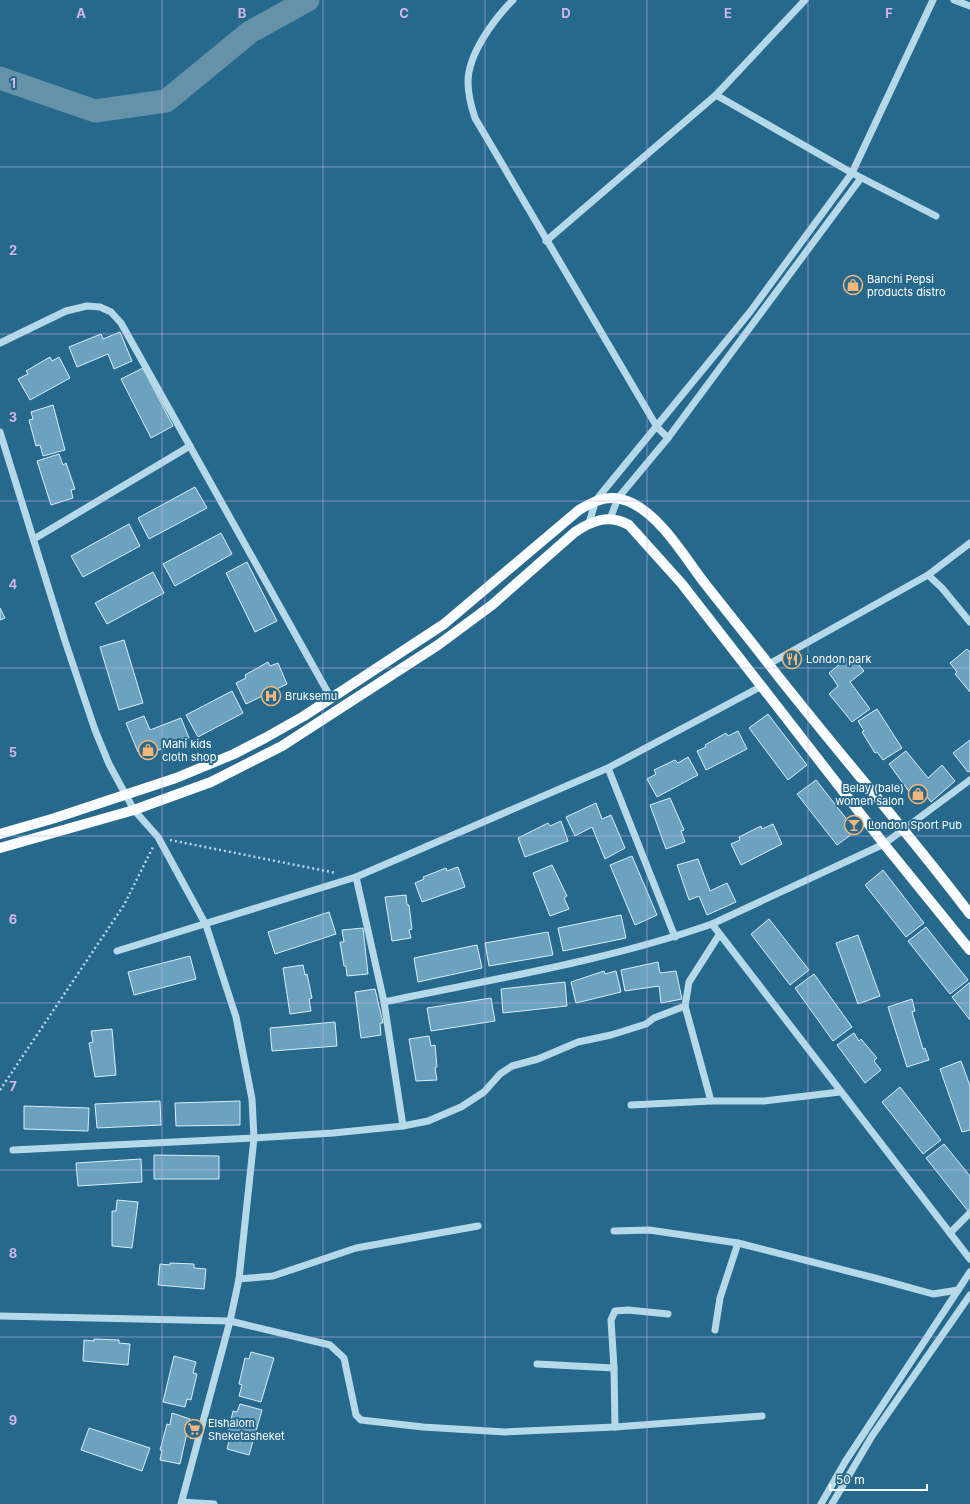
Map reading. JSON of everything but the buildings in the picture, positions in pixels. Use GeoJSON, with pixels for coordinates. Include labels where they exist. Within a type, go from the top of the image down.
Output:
{"type":"FeatureCollection","features":[{"type":"Feature","properties":{"kind":"main road"},"geometry":{"type":"LineString","coordinates":[[0,834],[126,795],[202,769],[234,754],[304,716],[444,624],[579,510],[596,500],[606,497],[618,498],[633,503],[650,515],[671,538],[769,664],[904,829],[970,914]]}},
{"type":"Feature","properties":{"kind":"main road"},"geometry":{"type":"LineString","coordinates":[[0,848],[134,810],[211,782],[282,746],[376,686],[450,636],[492,605],[575,532],[589,523],[600,519],[621,520],[629,525],[642,538],[682,584],[884,844],[970,950]]}},
{"type":"Feature","properties":{"kind":"street"},"geometry":{"type":"LineString","coordinates":[[513,0],[496,16],[479,46],[471,65],[468,81],[470,102],[475,118],[546,241],[657,427],[668,438]]}},
{"type":"Feature","properties":{"kind":"street"},"geometry":{"type":"LineString","coordinates":[[546,241],[716,95],[805,0]]}},
{"type":"Feature","properties":{"kind":"street"},"geometry":{"type":"LineString","coordinates":[[589,523],[596,500],[750,312],[852,173],[933,0]]}},
{"type":"Feature","properties":{"kind":"street"},"geometry":{"type":"LineString","coordinates":[[954,0],[970,6]]}},
{"type":"Feature","properties":{"kind":"street"},"geometry":{"type":"LineString","coordinates":[[716,95],[861,178],[936,216]]}},
{"type":"Feature","properties":{"kind":"street"},"geometry":{"type":"LineString","coordinates":[[610,519],[618,498],[668,438],[861,178]]}},
{"type":"Feature","properties":{"kind":"street"},"geometry":{"type":"LineString","coordinates":[[0,343],[66,311],[87,306],[100,307],[111,312],[121,323],[331,698]]}},
{"type":"Feature","properties":{"kind":"street"},"geometry":{"type":"LineString","coordinates":[[0,432],[65,641],[95,730],[109,764],[134,810],[158,837],[206,925],[236,1018],[252,1099],[254,1138],[240,1280],[181,1503],[214,1504]]}},
{"type":"Feature","properties":{"kind":"street"},"geometry":{"type":"LineString","coordinates":[[34,539],[190,446]]}},
{"type":"Feature","properties":{"kind":"street"},"geometry":{"type":"LineString","coordinates":[[769,664],[928,575],[970,543]]}},
{"type":"Feature","properties":{"kind":"street"},"geometry":{"type":"LineString","coordinates":[[928,575],[942,588],[970,622]]}},
{"type":"Feature","properties":{"kind":"street"},"geometry":{"type":"LineString","coordinates":[[117,951],[206,925],[356,877],[608,768],[762,686]]}},
{"type":"Feature","properties":{"kind":"street"},"geometry":{"type":"LineString","coordinates":[[608,768],[675,937]]}},
{"type":"Feature","properties":{"kind":"street"},"geometry":{"type":"LineString","coordinates":[[384,1002],[586,960],[675,937],[712,924],[884,844],[970,780]]}},
{"type":"Feature","properties":{"kind":"street"},"geometry":{"type":"LineString","coordinates":[[356,877],[384,1002],[403,1126]]}},
{"type":"Feature","properties":{"kind":"street"},"geometry":{"type":"LineString","coordinates":[[712,924],[970,1260]]}},
{"type":"Feature","properties":{"kind":"street"},"geometry":{"type":"LineString","coordinates":[[711,1101],[685,1006],[689,982],[719,935]]}},
{"type":"Feature","properties":{"kind":"street"},"geometry":{"type":"LineString","coordinates":[[13,1150],[333,1133],[403,1126],[428,1121],[461,1107],[484,1092],[500,1074],[512,1066],[538,1059],[578,1042],[611,1035],[646,1024],[654,1018],[685,1006]]}},
{"type":"Feature","properties":{"kind":"street"},"geometry":{"type":"LineString","coordinates":[[631,1106],[711,1101],[764,1101],[840,1092]]}},
{"type":"Feature","properties":{"kind":"street"},"geometry":{"type":"LineString","coordinates":[[950,1234],[970,1213]]}},
{"type":"Feature","properties":{"kind":"street"},"geometry":{"type":"LineString","coordinates":[[240,1280],[273,1276],[356,1248],[478,1226]]}},
{"type":"Feature","properties":{"kind":"street"},"geometry":{"type":"LineString","coordinates":[[614,1231],[649,1230],[738,1243],[933,1294],[958,1290]]}},
{"type":"Feature","properties":{"kind":"street"},"geometry":{"type":"LineString","coordinates":[[715,1330],[720,1298],[738,1243]]}},
{"type":"Feature","properties":{"kind":"street"},"geometry":{"type":"LineString","coordinates":[[821,1504],[845,1462],[970,1272]]}},
{"type":"Feature","properties":{"kind":"street"},"geometry":{"type":"LineString","coordinates":[[832,1504],[872,1436],[970,1295]]}},
{"type":"Feature","properties":{"kind":"street"},"geometry":{"type":"LineString","coordinates":[[615,1428],[614,1368],[611,1320],[615,1312],[628,1310],[668,1314]]}},
{"type":"Feature","properties":{"kind":"street"},"geometry":{"type":"LineString","coordinates":[[0,1316],[230,1321],[330,1344],[344,1358],[356,1416],[360,1420],[424,1427],[505,1432],[615,1428],[762,1416]]}},
{"type":"Feature","properties":{"kind":"street"},"geometry":{"type":"LineString","coordinates":[[537,1364],[614,1368]]}},
{"type":"Feature","properties":{"kind":"path"},"geometry":{"type":"LineString","coordinates":[[0,1090],[124,905],[158,837],[356,877]]}},
{"type":"Feature","properties":{"kind":"waterway"},"geometry":{"type":"LineString","coordinates":[[0,78],[95,111],[166,101],[250,32],[308,0]]}},
{"type":"Feature","properties":{"kind":"place","name":"Banchi Pepsi products distro"},"geometry":{"type":"Point","coordinates":[853,285]}},
{"type":"Feature","properties":{"kind":"place","name":"London park"},"geometry":{"type":"Point","coordinates":[792,659]}},
{"type":"Feature","properties":{"kind":"place","name":"Bruksemu"},"geometry":{"type":"Point","coordinates":[271,696]}},
{"type":"Feature","properties":{"kind":"place","name":"Mahi kids cloth shop"},"geometry":{"type":"Point","coordinates":[148,750]}},
{"type":"Feature","properties":{"kind":"place","name":"Belay (bale) women salon"},"geometry":{"type":"Point","coordinates":[918,794]}},
{"type":"Feature","properties":{"kind":"place","name":"London Sport Pub"},"geometry":{"type":"Point","coordinates":[854,825]}},
{"type":"Feature","properties":{"kind":"place","name":"Elshalom Sheketasheket"},"geometry":{"type":"Point","coordinates":[194,1429]}}]}
